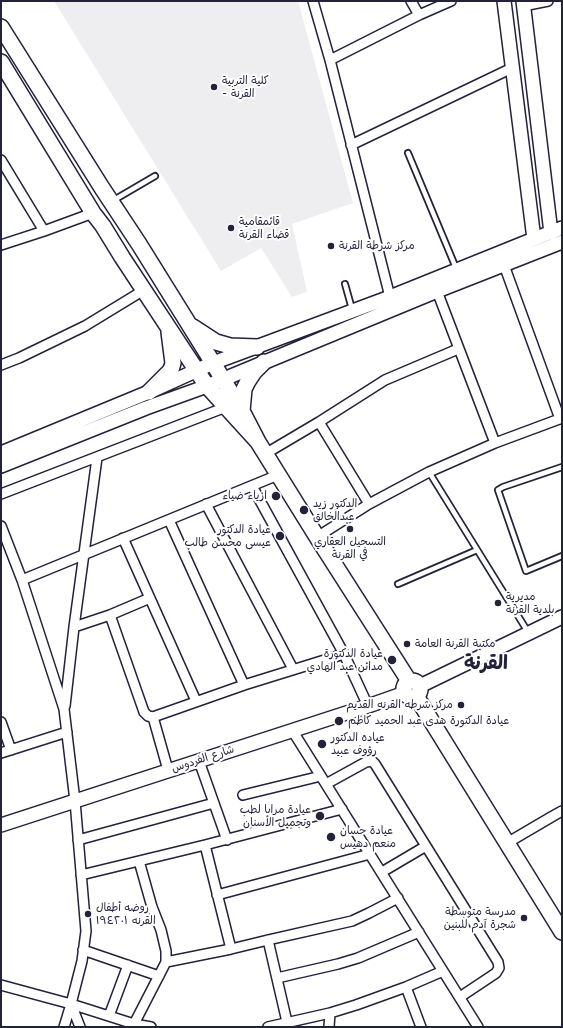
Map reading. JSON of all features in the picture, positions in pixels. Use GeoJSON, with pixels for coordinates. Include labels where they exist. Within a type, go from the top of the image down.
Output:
{"type":"FeatureCollection","features":[{"type":"Feature","properties":{"kind":"main road"},"geometry":{"type":"LineString","coordinates":[[504,1],[534,239]]}},
{"type":"Feature","properties":{"kind":"main road"},"geometry":{"type":"LineString","coordinates":[[1,453],[149,392],[214,363],[556,231],[523,4]]}},
{"type":"Feature","properties":{"kind":"main road"},"geometry":{"type":"LineString","coordinates":[[1,27],[110,202],[139,244],[214,363],[278,475],[562,932]]}},
{"type":"Feature","properties":{"kind":"main road"},"geometry":{"type":"LineString","coordinates":[[1,62],[93,213],[207,386],[262,448]]}},
{"type":"Feature","properties":{"kind":"main road"},"geometry":{"type":"LineString","coordinates":[[103,226],[119,215]]}},
{"type":"Feature","properties":{"kind":"main road"},"geometry":{"type":"LineString","coordinates":[[1,466],[146,408],[207,386],[437,291],[562,242]]}},
{"type":"Feature","properties":{"kind":"main road"},"geometry":{"type":"LineString","coordinates":[[122,257],[139,244]]}},
{"type":"Feature","properties":{"kind":"main road"},"geometry":{"type":"LineString","coordinates":[[189,324],[216,342],[230,346],[257,347]]}},
{"type":"Feature","properties":{"kind":"main road"},"geometry":{"type":"LineString","coordinates":[[149,392],[171,370],[173,363],[169,329]]}},
{"type":"Feature","properties":{"kind":"main road"},"geometry":{"type":"LineString","coordinates":[[242,410],[244,389],[254,372],[264,362]]}},
{"type":"Feature","properties":{"kind":"main road","name":"شارع الفردوس"},"geometry":{"type":"LineString","coordinates":[[1,825],[368,706],[412,689],[528,633],[561,620]]}},
{"type":"Feature","properties":{"kind":"street"},"geometry":{"type":"LineString","coordinates":[[314,1],[390,296]]}},
{"type":"Feature","properties":{"kind":"street"},"geometry":{"type":"LineString","coordinates":[[411,1],[419,15]]}},
{"type":"Feature","properties":{"kind":"street"},"geometry":{"type":"LineString","coordinates":[[330,60],[419,15],[451,1]]}},
{"type":"Feature","properties":{"kind":"street"},"geometry":{"type":"LineString","coordinates":[[523,4],[548,1]]}},
{"type":"Feature","properties":{"kind":"street"},"geometry":{"type":"LineString","coordinates":[[351,145],[512,68]]}},
{"type":"Feature","properties":{"kind":"street"},"geometry":{"type":"LineString","coordinates":[[1,160],[44,231]]}},
{"type":"Feature","properties":{"kind":"street"},"geometry":{"type":"LineString","coordinates":[[1,245],[93,213]]}},
{"type":"Feature","properties":{"kind":"street"},"geometry":{"type":"LineString","coordinates":[[317,537],[369,504],[429,472],[495,443],[561,418],[504,265]]}},
{"type":"Feature","properties":{"kind":"street"},"geometry":{"type":"LineString","coordinates":[[1,365],[19,358],[85,326],[144,290]]}},
{"type":"Feature","properties":{"kind":"street"},"geometry":{"type":"LineString","coordinates":[[437,291],[495,443]]}},
{"type":"Feature","properties":{"kind":"street"},"geometry":{"type":"LineString","coordinates":[[262,448],[319,422],[385,380],[458,349]]}},
{"type":"Feature","properties":{"kind":"street"},"geometry":{"type":"LineString","coordinates":[[1,494],[226,407]]}},
{"type":"Feature","properties":{"kind":"street"},"geometry":{"type":"LineString","coordinates":[[319,422],[369,504]]}},
{"type":"Feature","properties":{"kind":"street"},"geometry":{"type":"LineString","coordinates":[[64,709],[97,458]]}},
{"type":"Feature","properties":{"kind":"street"},"geometry":{"type":"LineString","coordinates":[[22,580],[278,475]]}},
{"type":"Feature","properties":{"kind":"street"},"geometry":{"type":"LineString","coordinates":[[252,486],[344,654],[368,706]]}},
{"type":"Feature","properties":{"kind":"street"},"geometry":{"type":"LineString","coordinates":[[206,504],[293,669]]}},
{"type":"Feature","properties":{"kind":"street"},"geometry":{"type":"LineString","coordinates":[[169,520],[244,685]]}},
{"type":"Feature","properties":{"kind":"street"},"geometry":{"type":"LineString","coordinates":[[1,526],[22,580],[64,709],[67,732],[75,801],[86,931],[71,1004],[64,1027]]}},
{"type":"Feature","properties":{"kind":"street"},"geometry":{"type":"LineString","coordinates":[[123,538],[196,701]]}},
{"type":"Feature","properties":{"kind":"street"},"geometry":{"type":"LineString","coordinates":[[74,627],[110,615],[150,598]]}},
{"type":"Feature","properties":{"kind":"street"},"geometry":{"type":"LineString","coordinates":[[110,615],[144,712],[148,716],[153,717],[244,685],[344,654]]}},
{"type":"Feature","properties":{"kind":"street"},"geometry":{"type":"LineString","coordinates":[[153,717],[168,770]]}},
{"type":"Feature","properties":{"kind":"street"},"geometry":{"type":"LineString","coordinates":[[1,722],[11,750]]}},
{"type":"Feature","properties":{"kind":"street"},"geometry":{"type":"LineString","coordinates":[[292,730],[420,932],[478,1027]]}},
{"type":"Feature","properties":{"kind":"street"},"geometry":{"type":"LineString","coordinates":[[1,753],[67,732]]}},
{"type":"Feature","properties":{"kind":"street"},"geometry":{"type":"LineString","coordinates":[[199,760],[227,840]]}},
{"type":"Feature","properties":{"kind":"street"},"geometry":{"type":"LineString","coordinates":[[326,784],[366,762],[372,761],[375,764],[498,962],[499,968],[496,973],[460,998]]}},
{"type":"Feature","properties":{"kind":"street"},"geometry":{"type":"LineString","coordinates":[[243,795],[321,776]]}},
{"type":"Feature","properties":{"kind":"street"},"geometry":{"type":"LineString","coordinates":[[78,840],[214,803]]}},
{"type":"Feature","properties":{"kind":"street"},"geometry":{"type":"LineString","coordinates":[[81,875],[227,840],[342,809]]}},
{"type":"Feature","properties":{"kind":"street"},"geometry":{"type":"LineString","coordinates":[[507,843],[562,811]]}},
{"type":"Feature","properties":{"kind":"street"},"geometry":{"type":"LineString","coordinates":[[205,845],[231,949]]}},
{"type":"Feature","properties":{"kind":"street"},"geometry":{"type":"LineString","coordinates":[[382,872],[426,846]]}},
{"type":"Feature","properties":{"kind":"street"},"geometry":{"type":"LineString","coordinates":[[217,895],[370,854]]}},
{"type":"Feature","properties":{"kind":"street"},"geometry":{"type":"LineString","coordinates":[[134,1024],[166,962],[166,951],[161,930],[152,907],[139,862]]}},
{"type":"Feature","properties":{"kind":"street"},"geometry":{"type":"LineString","coordinates":[[166,962],[231,949],[352,921],[398,898]]}},
{"type":"Feature","properties":{"kind":"street"},"geometry":{"type":"LineString","coordinates":[[277,978],[358,958],[420,932]]}},
{"type":"Feature","properties":{"kind":"street"},"geometry":{"type":"LineString","coordinates":[[268,940],[287,1022]]}},
{"type":"Feature","properties":{"kind":"street"},"geometry":{"type":"LineString","coordinates":[[83,950],[159,976]]}},
{"type":"Feature","properties":{"kind":"street"},"geometry":{"type":"LineString","coordinates":[[109,1016],[128,965]]}},
{"type":"Feature","properties":{"kind":"street"},"geometry":{"type":"LineString","coordinates":[[268,1027],[330,1014],[406,987],[443,971]]}},
{"type":"Feature","properties":{"kind":"street"},"geometry":{"type":"LineString","coordinates":[[1,985],[71,1004],[134,1024],[151,1027]]}},
{"type":"Feature","properties":{"kind":"street"},"geometry":{"type":"LineString","coordinates":[[406,987],[421,1027]]}},
{"type":"Feature","properties":{"kind":"street"},"geometry":{"type":"LineString","coordinates":[[71,1004],[80,1027]]}},
{"type":"Feature","properties":{"kind":"street"},"geometry":{"type":"LineString","coordinates":[[329,1027],[330,1014]]}},
{"type":"Feature","properties":{"kind":"lane"},"geometry":{"type":"LineString","coordinates":[[408,153],[456,270]]}},
{"type":"Feature","properties":{"kind":"lane"},"geometry":{"type":"LineString","coordinates":[[110,202],[155,176]]}},
{"type":"Feature","properties":{"kind":"lane"},"geometry":{"type":"LineString","coordinates":[[346,284],[352,311]]}},
{"type":"Feature","properties":{"kind":"lane"},"geometry":{"type":"LineString","coordinates":[[562,467],[498,490],[526,571],[562,556]]}},
{"type":"Feature","properties":{"kind":"lane"},"geometry":{"type":"LineString","coordinates":[[429,472],[528,633]]}},
{"type":"Feature","properties":{"kind":"lane"},"geometry":{"type":"LineString","coordinates":[[398,584],[477,550]]}},
{"type":"Feature","properties":{"kind":"shaded area","name":"كلية التربية - القرنة"},"geometry":{"type":"Polygon","coordinates":[[[54,1],[298,1],[353,203],[292,224],[307,292],[292,297],[261,248],[221,271],[54,1]]]}},
{"type":"Feature","properties":{"kind":"place","name":"كلية التربية - القرنة"},"geometry":{"type":"Point","coordinates":[214,87]}},
{"type":"Feature","properties":{"kind":"place","name":"قائمقامية قضاء القرنة"},"geometry":{"type":"Point","coordinates":[231,228]}},
{"type":"Feature","properties":{"kind":"place","name":"مركز شرطة القرنة"},"geometry":{"type":"Point","coordinates":[331,246]}},
{"type":"Feature","properties":{"kind":"place","name":"ازياء ضياء"},"geometry":{"type":"Point","coordinates":[276,496]}},
{"type":"Feature","properties":{"kind":"place","name":"الدكتور زيد عبدالخالق"},"geometry":{"type":"Point","coordinates":[304,510]}},
{"type":"Feature","properties":{"kind":"place","name":"التسجيل العقاري في القرنة"},"geometry":{"type":"Point","coordinates":[350,529]}},
{"type":"Feature","properties":{"kind":"place","name":"عيادة الدكتور عيسى محسن طالب"},"geometry":{"type":"Point","coordinates":[280,536]}},
{"type":"Feature","properties":{"kind":"place","name":"مديرية بلدية القرنة"},"geometry":{"type":"Point","coordinates":[498,603]}},
{"type":"Feature","properties":{"kind":"place","name":"مكتبة القرنة العامة"},"geometry":{"type":"Point","coordinates":[407,644]}},
{"type":"Feature","properties":{"kind":"place","name":"عيادة الدكتورة مدائن عبد الهادي"},"geometry":{"type":"Point","coordinates":[392,660]}},
{"type":"Feature","properties":{"kind":"place","name":"مركز شرطه القرنه القديم"},"geometry":{"type":"Point","coordinates":[461,705]}},
{"type":"Feature","properties":{"kind":"place","name":"عيادة الدكتورة هدى عبد الحميد كاظم"},"geometry":{"type":"Point","coordinates":[339,721]}},
{"type":"Feature","properties":{"kind":"place","name":"عياده الدكتور رؤوف عبيد"},"geometry":{"type":"Point","coordinates":[322,744]}},
{"type":"Feature","properties":{"kind":"place","name":"عيادة مرايا لطب وتجميل الأسنان"},"geometry":{"type":"Point","coordinates":[320,816]}},
{"type":"Feature","properties":{"kind":"place","name":"عيادة حسان منعم دهيس"},"geometry":{"type":"Point","coordinates":[331,837]}},
{"type":"Feature","properties":{"kind":"place","name":"روضه أطفال القرنه ١٩٤٢٠١"},"geometry":{"type":"Point","coordinates":[88,914]}},
{"type":"Feature","properties":{"kind":"place","name":"مدرسة متوسطة شجرة آدم للبنين"},"geometry":{"type":"Point","coordinates":[524,918]}},
{"type":"Feature","properties":{"kind":"district","name":"القرنة"},"geometry":{"type":"Point","coordinates":[486,664]}}]}
